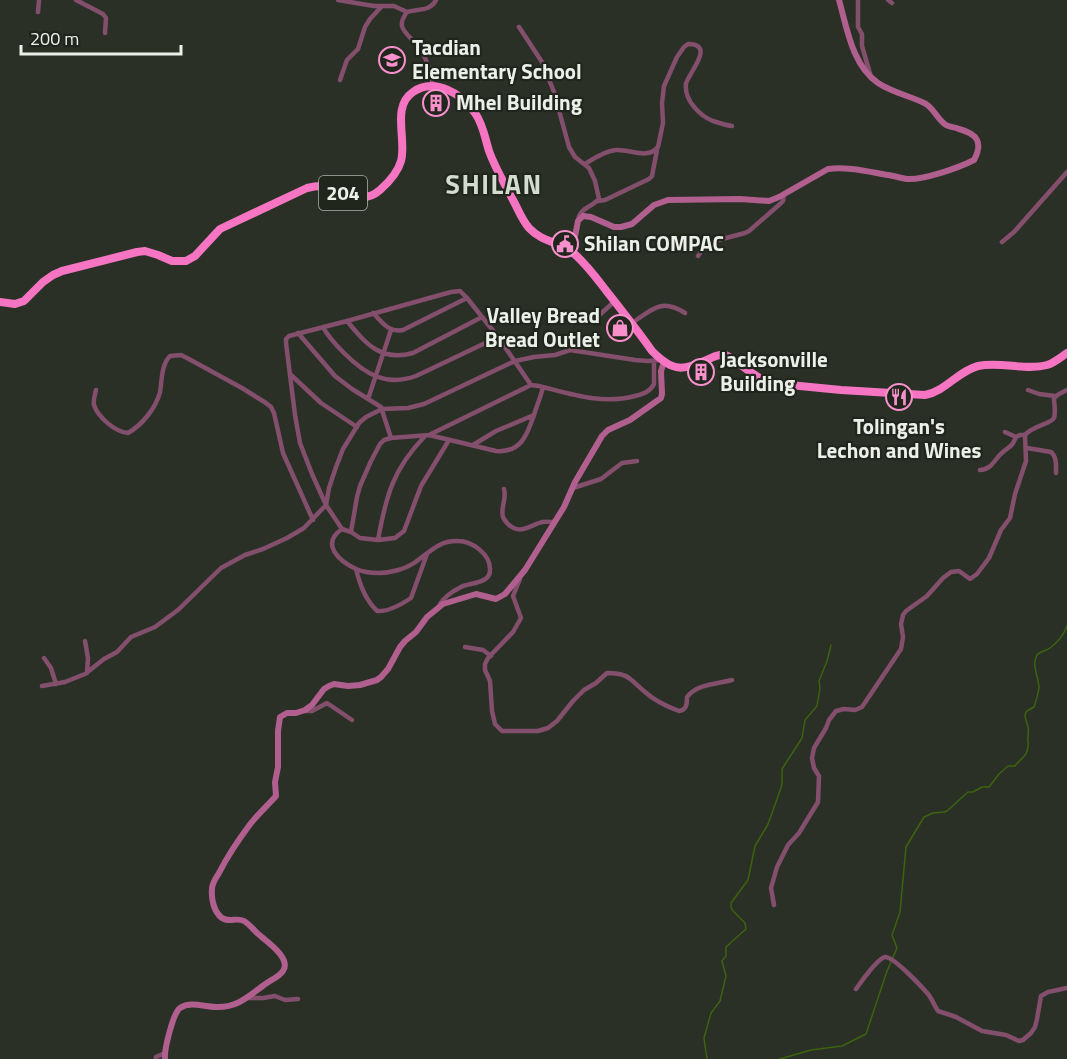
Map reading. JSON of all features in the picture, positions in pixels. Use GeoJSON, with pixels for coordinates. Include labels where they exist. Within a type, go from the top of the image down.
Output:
{"type":"FeatureCollection","features":[{"type":"Feature","properties":{"kind":"highway"},"geometry":{"type":"LineString","coordinates":[[433,86],[459,96],[475,112],[481,123],[494,164],[528,227],[541,237],[572,252],[596,277],[660,361],[671,366],[682,368],[722,354],[769,382],[841,390],[926,395],[936,392],[974,367],[1040,366],[1066,357]]}},
{"type":"Feature","properties":{"kind":"highway","name":"204"},"geometry":{"type":"LineString","coordinates":[[0,302],[15,304],[24,301],[48,278],[62,271],[137,252],[151,252],[172,261],[186,261],[195,256],[220,229],[307,188],[327,187],[356,197],[375,194],[390,180],[399,167],[402,154],[401,111],[406,100],[413,92],[433,86]]}},
{"type":"Feature","properties":{"kind":"street"},"geometry":{"type":"LineString","coordinates":[[38,12],[39,0]]}},
{"type":"Feature","properties":{"kind":"street"},"geometry":{"type":"LineString","coordinates":[[76,0],[103,14],[106,18],[105,33]]}},
{"type":"Feature","properties":{"kind":"street"},"geometry":{"type":"LineString","coordinates":[[338,0],[397,7],[407,12],[428,8],[436,0]]}},
{"type":"Feature","properties":{"kind":"street"},"geometry":{"type":"LineString","coordinates":[[578,221],[585,216],[614,227],[625,227],[654,205],[668,200],[769,201],[823,171],[834,168],[906,179],[930,176],[974,160],[979,142],[974,135],[963,129],[946,125],[930,106],[879,84],[871,77],[855,54],[839,0]]}},
{"type":"Feature","properties":{"kind":"street"},"geometry":{"type":"LineString","coordinates":[[858,0],[858,27],[862,34],[862,46],[871,77]]}},
{"type":"Feature","properties":{"kind":"street"},"geometry":{"type":"LineString","coordinates":[[340,80],[347,60],[358,49],[365,27],[382,6]]}},
{"type":"Feature","properties":{"kind":"street"},"geometry":{"type":"LineString","coordinates":[[407,12],[402,22],[403,29],[425,57],[433,86]]}},
{"type":"Feature","properties":{"kind":"street"},"geometry":{"type":"LineString","coordinates":[[519,27],[542,62],[554,92],[572,153],[589,168],[600,198],[598,201]]}},
{"type":"Feature","properties":{"kind":"street"},"geometry":{"type":"LineString","coordinates":[[572,252],[582,211],[652,176],[663,123],[664,86],[677,57],[688,44],[700,50],[700,58],[686,82],[686,93],[690,102],[711,120],[732,126]]}},
{"type":"Feature","properties":{"kind":"street"},"geometry":{"type":"LineString","coordinates":[[585,164],[612,151],[638,154],[657,150]]}},
{"type":"Feature","properties":{"kind":"street"},"geometry":{"type":"LineString","coordinates":[[1002,242],[1014,232],[1067,172]]}},
{"type":"Feature","properties":{"kind":"street"},"geometry":{"type":"LineString","coordinates":[[698,256],[707,243],[749,231],[783,201],[783,194]]}},
{"type":"Feature","properties":{"kind":"street"},"geometry":{"type":"LineString","coordinates":[[449,440],[421,486],[404,531],[395,538],[378,540],[360,538],[342,529],[326,505],[299,439],[286,339],[298,333],[458,290],[498,337],[531,385]]}},
{"type":"Feature","properties":{"kind":"street"},"geometry":{"type":"LineString","coordinates":[[374,313],[396,332],[467,298]]}},
{"type":"Feature","properties":{"kind":"street"},"geometry":{"type":"LineString","coordinates":[[572,323],[577,319],[596,318],[615,302]]}},
{"type":"Feature","properties":{"kind":"street"},"geometry":{"type":"LineString","coordinates":[[632,323],[659,306],[669,305],[685,313]]}},
{"type":"Feature","properties":{"kind":"street"},"geometry":{"type":"LineString","coordinates":[[346,321],[361,338],[382,353],[404,356],[482,317]]}},
{"type":"Feature","properties":{"kind":"street"},"geometry":{"type":"LineString","coordinates":[[323,327],[335,345],[366,373],[390,380],[407,379],[440,366],[498,337]]}},
{"type":"Feature","properties":{"kind":"street"},"geometry":{"type":"LineString","coordinates":[[368,399],[391,330]]}},
{"type":"Feature","properties":{"kind":"street"},"geometry":{"type":"LineString","coordinates":[[298,333],[335,376],[382,409],[392,438]]}},
{"type":"Feature","properties":{"kind":"street"},"geometry":{"type":"LineString","coordinates":[[42,686],[65,682],[87,673],[117,652],[131,637],[154,627],[178,610],[221,568],[304,528],[326,505],[328,488],[343,449],[366,417],[382,409],[408,408],[424,404],[516,362],[570,350],[635,360],[660,361]]}},
{"type":"Feature","properties":{"kind":"street"},"geometry":{"type":"LineString","coordinates":[[96,390],[94,403],[97,411],[116,430],[128,433],[156,403],[165,362],[170,356],[182,355],[242,388],[266,403],[274,413],[283,453],[313,520]]}},
{"type":"Feature","properties":{"kind":"street"},"geometry":{"type":"LineString","coordinates":[[378,540],[387,496],[396,476],[416,446],[427,435],[531,385],[599,400],[631,397],[647,392],[654,384],[660,361]]}},
{"type":"Feature","properties":{"kind":"street"},"geometry":{"type":"LineString","coordinates":[[438,607],[476,594],[496,599],[505,594],[520,578],[564,507],[605,432],[630,420],[661,398],[662,367],[660,361]]}},
{"type":"Feature","properties":{"kind":"street"},"geometry":{"type":"LineString","coordinates":[[291,374],[321,403],[357,427]]}},
{"type":"Feature","properties":{"kind":"street"},"geometry":{"type":"LineString","coordinates":[[351,532],[357,497],[381,442],[385,439],[427,435],[507,451],[522,442],[527,435],[543,387]]}},
{"type":"Feature","properties":{"kind":"street"},"geometry":{"type":"LineString","coordinates":[[1028,390],[1055,396],[1067,390]]}},
{"type":"Feature","properties":{"kind":"street"},"geometry":{"type":"LineString","coordinates":[[1005,432],[1016,437],[1025,435],[1033,428],[1049,422],[1053,419],[1055,396]]}},
{"type":"Feature","properties":{"kind":"street"},"geometry":{"type":"LineString","coordinates":[[473,446],[496,431],[534,415]]}},
{"type":"Feature","properties":{"kind":"street"},"geometry":{"type":"LineString","coordinates":[[774,905],[771,888],[777,867],[788,845],[799,833],[818,802],[819,776],[814,768],[812,755],[817,743],[836,711],[855,710],[862,707],[895,660],[901,649],[901,624],[906,611],[927,596],[948,574],[959,571],[970,579],[977,574],[989,558],[1000,530],[1010,518],[1026,461],[1025,435]]}},
{"type":"Feature","properties":{"kind":"street"},"geometry":{"type":"LineString","coordinates":[[980,470],[990,467],[1002,452],[1012,446],[1016,437]]}},
{"type":"Feature","properties":{"kind":"street"},"geometry":{"type":"LineString","coordinates":[[1027,448],[1054,454],[1056,473]]}},
{"type":"Feature","properties":{"kind":"street"},"geometry":{"type":"LineString","coordinates":[[573,488],[601,479],[622,464],[637,461]]}},
{"type":"Feature","properties":{"kind":"street"},"geometry":{"type":"LineString","coordinates":[[504,489],[506,495],[503,518],[514,528],[524,530],[541,522],[554,522]]}},
{"type":"Feature","properties":{"kind":"street"},"geometry":{"type":"LineString","coordinates":[[303,711],[312,705],[329,686],[334,684],[360,685],[381,677],[400,647],[446,596],[461,587],[484,580],[488,577],[490,569],[482,551],[465,541],[447,541],[412,565],[385,573],[367,573],[356,569],[334,552],[331,546],[333,537],[342,529]]}},
{"type":"Feature","properties":{"kind":"street"},"geometry":{"type":"LineString","coordinates":[[356,569],[368,601],[377,611],[382,611],[406,602],[412,596],[427,553]]}},
{"type":"Feature","properties":{"kind":"street"},"geometry":{"type":"LineString","coordinates":[[520,578],[513,596],[521,618],[513,632],[485,664],[490,681],[492,711],[496,726],[503,731],[538,731],[548,728],[584,690],[607,673],[630,678],[647,694],[679,711],[684,710],[687,697],[694,690],[732,680]]}},
{"type":"Feature","properties":{"kind":"street"},"geometry":{"type":"LineString","coordinates":[[84,641],[88,658],[87,673]]}},
{"type":"Feature","properties":{"kind":"street"},"geometry":{"type":"LineString","coordinates":[[465,647],[483,650],[491,656]]}},
{"type":"Feature","properties":{"kind":"street"},"geometry":{"type":"LineString","coordinates":[[44,658],[51,668],[56,684]]}},
{"type":"Feature","properties":{"kind":"street"},"geometry":{"type":"LineString","coordinates":[[156,1059],[156,1057],[165,1056],[174,1015],[181,1007],[197,1004],[216,1007],[236,1003],[248,998],[284,971],[284,962],[276,950],[244,921],[221,918],[213,902],[212,888],[226,859],[252,822],[276,796],[279,718],[284,714],[312,711],[327,703],[352,720]]}},
{"type":"Feature","properties":{"kind":"street"},"geometry":{"type":"LineString","coordinates":[[856,989],[881,958],[889,958],[930,996],[938,1011],[956,1017],[982,1031],[1006,1035],[1019,1041],[1027,1037],[1035,1027],[1041,996],[1067,988]]}},
{"type":"Feature","properties":{"kind":"street"},"geometry":{"type":"LineString","coordinates":[[248,998],[275,996],[285,1000],[298,999]]}},
{"type":"Feature","properties":{"kind":"waterway"},"geometry":{"type":"LineString","coordinates":[[780,1059],[811,1050],[842,1046],[866,1034],[897,948],[892,935],[900,912],[906,847],[924,817],[947,811],[968,792],[989,787],[999,774],[1008,766],[1015,766],[1025,755],[1028,749],[1025,715],[1034,707],[1039,688],[1035,659],[1038,654],[1055,644],[1067,626]]}},
{"type":"Feature","properties":{"kind":"waterway"},"geometry":{"type":"LineString","coordinates":[[707,1059],[704,1038],[711,1013],[720,1001],[726,976],[722,961],[726,956],[726,947],[746,929],[745,923],[733,911],[731,903],[748,880],[755,846],[768,824],[781,788],[782,769],[802,738],[805,720],[817,706],[819,681],[831,645]]}},
{"type":"Feature","properties":{"kind":"place","name":"Tacdian Elementary School"},"geometry":{"type":"Point","coordinates":[392,60]}},
{"type":"Feature","properties":{"kind":"place","name":"Mhel Building"},"geometry":{"type":"Point","coordinates":[436,103]}},
{"type":"Feature","properties":{"kind":"place","name":"Shilan COMPAC"},"geometry":{"type":"Point","coordinates":[565,244]}},
{"type":"Feature","properties":{"kind":"place","name":"Valley Bread Bread Outlet"},"geometry":{"type":"Point","coordinates":[620,328]}},
{"type":"Feature","properties":{"kind":"place","name":"Jacksonville Building"},"geometry":{"type":"Point","coordinates":[701,372]}},
{"type":"Feature","properties":{"kind":"place","name":"Tolingan's Lechon and Wines"},"geometry":{"type":"Point","coordinates":[899,397]}},
{"type":"Feature","properties":{"kind":"district","name":"SHILAN"},"geometry":{"type":"Point","coordinates":[494,185]}}]}
